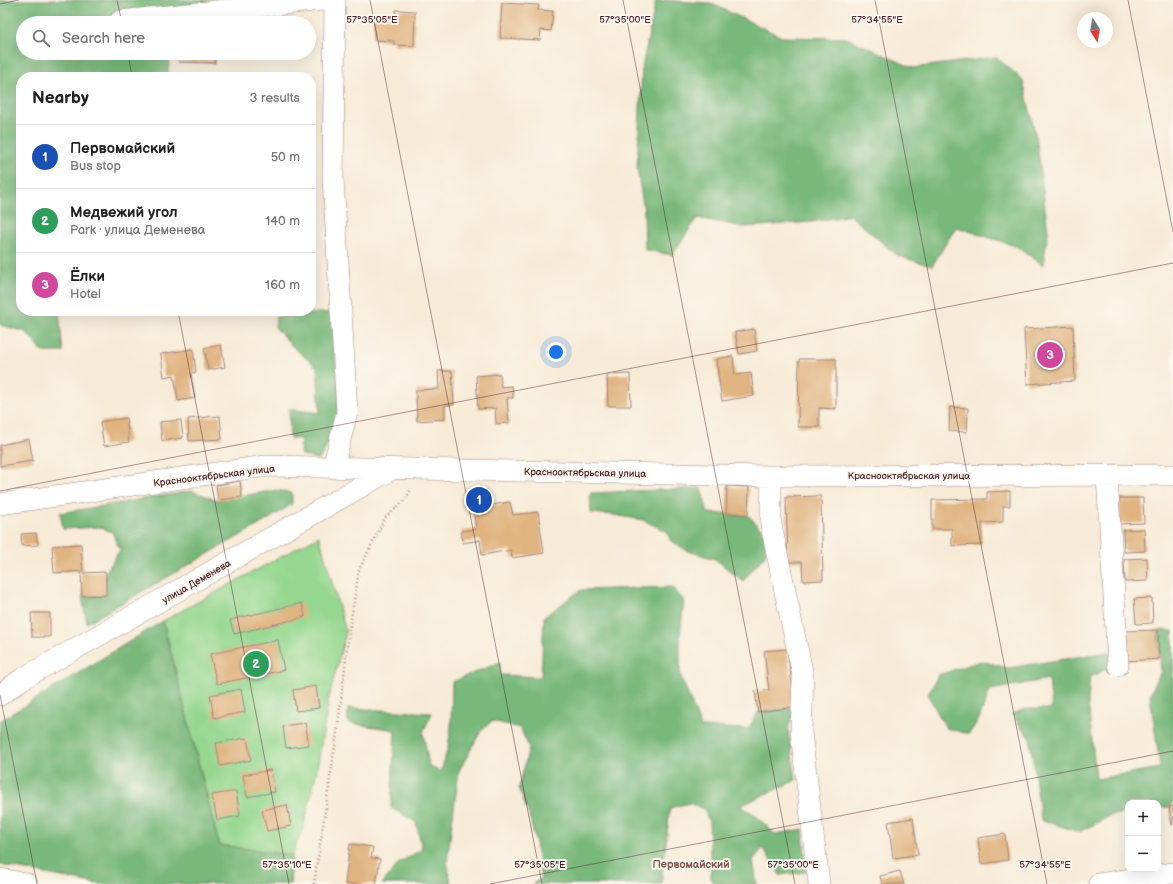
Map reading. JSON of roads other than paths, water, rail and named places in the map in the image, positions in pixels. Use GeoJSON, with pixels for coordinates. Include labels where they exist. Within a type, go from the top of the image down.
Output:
{"type":"FeatureCollection","features":[{"type":"Feature","properties":{"kind":"street"},"geometry":{"type":"LineString","coordinates":[[168,16],[323,0]]}},
{"type":"Feature","properties":{"kind":"street"},"geometry":{"type":"LineString","coordinates":[[333,468],[347,412],[333,179],[335,0]]}},
{"type":"Feature","properties":{"kind":"street","name":"Краснооктябрьская улица"},"geometry":{"type":"LineString","coordinates":[[0,504],[266,466],[771,476],[1173,475]]}},
{"type":"Feature","properties":{"kind":"street","name":"улица Деменева"},"geometry":{"type":"LineString","coordinates":[[0,695],[22,679],[393,469]]}},
{"type":"Feature","properties":{"kind":"street"},"geometry":{"type":"LineString","coordinates":[[1107,475],[1118,665]]}},
{"type":"Feature","properties":{"kind":"street"},"geometry":{"type":"LineString","coordinates":[[771,476],[771,525],[803,676],[801,732],[819,884]]}},
{"type":"Feature","properties":{"kind":"street"},"geometry":{"type":"LineString","coordinates":[[1099,884],[1173,873]]}},
{"type":"Feature","properties":{"kind":"street"},"geometry":{"type":"LineString","coordinates":[[0,878],[27,884]]}},
{"type":"Feature","properties":{"kind":"place","name":"Ёлки"},"geometry":{"type":"Point","coordinates":[1050,355]}},
{"type":"Feature","properties":{"kind":"place","name":"Первомайский"},"geometry":{"type":"Point","coordinates":[479,500]}},
{"type":"Feature","properties":{"kind":"place","name":"Медвежий угол"},"geometry":{"type":"Point","coordinates":[256,664]}},
{"type":"Feature","properties":{"kind":"district","name":"Первомайский"},"geometry":{"type":"Point","coordinates":[691,864]}}]}
